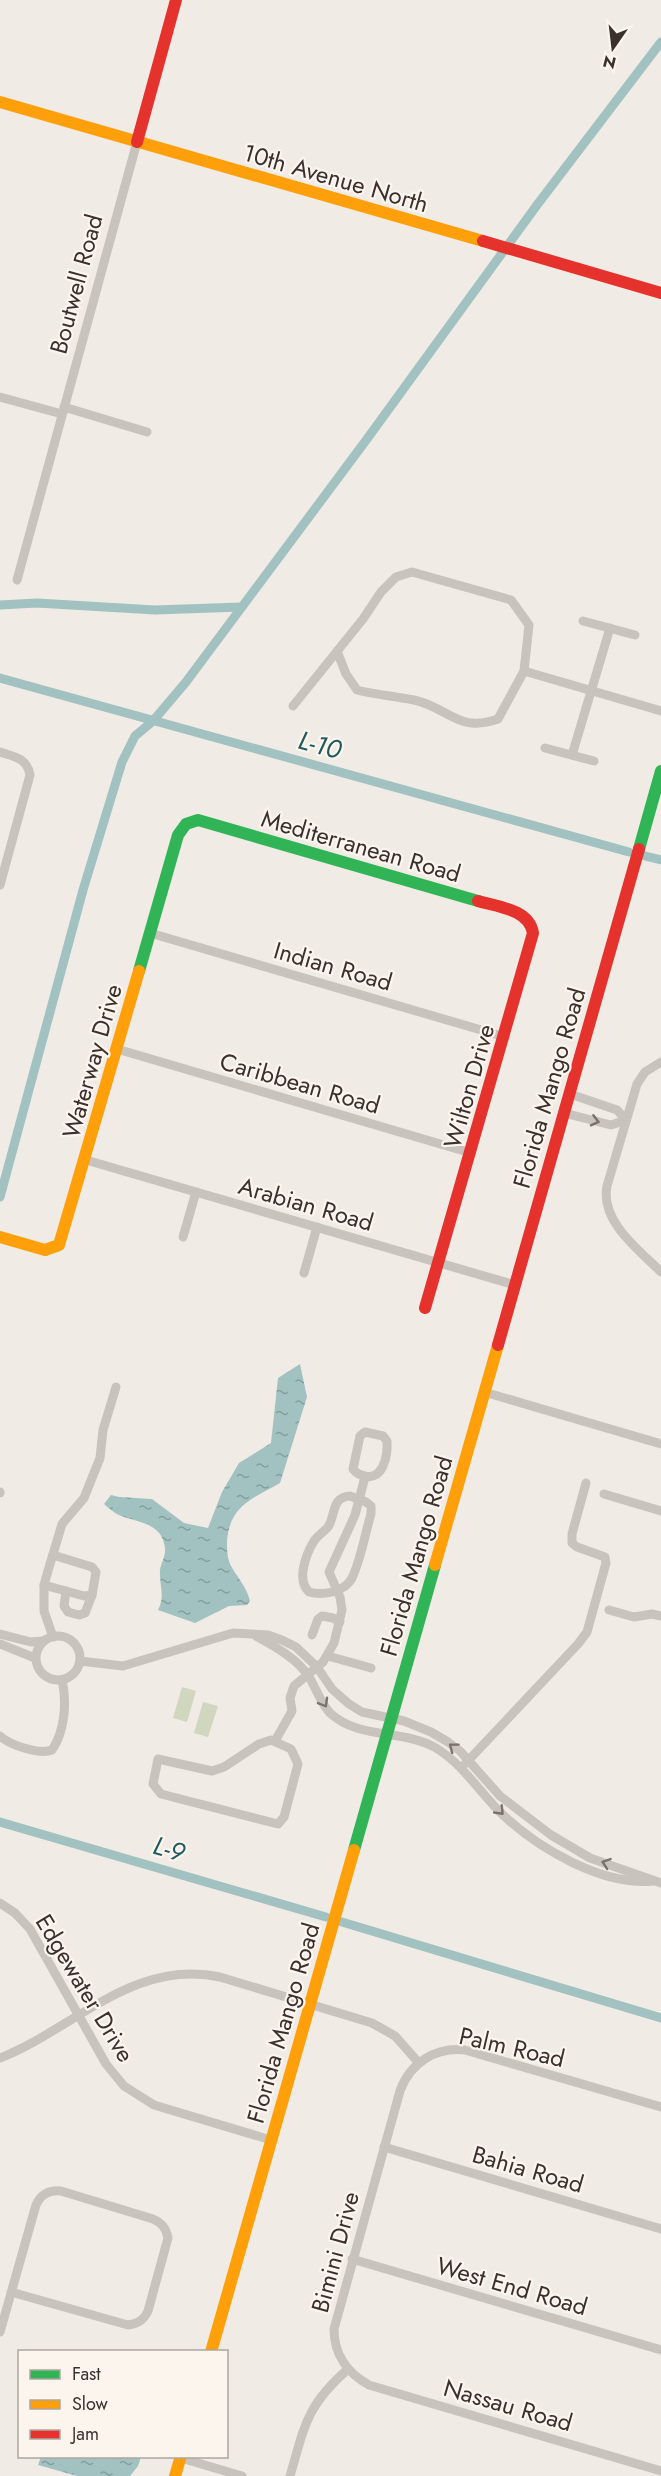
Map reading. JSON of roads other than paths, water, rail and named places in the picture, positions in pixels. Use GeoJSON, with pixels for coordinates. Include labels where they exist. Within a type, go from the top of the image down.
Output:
{"type":"FeatureCollection","features":[{"type":"Feature","properties":{"kind":"street","name":"Boutwell Road"},"geometry":{"type":"LineString","coordinates":[[17,580],[176,0]]}},
{"type":"Feature","properties":{"kind":"street","name":"10th Avenue North"},"geometry":{"type":"LineString","coordinates":[[0,102],[661,293]]}},
{"type":"Feature","properties":{"kind":"street"},"geometry":{"type":"LineString","coordinates":[[1,400],[63,410],[147,432]]}},
{"type":"Feature","properties":{"kind":"street"},"geometry":{"type":"LineString","coordinates":[[293,706],[337,651],[363,620],[381,592],[396,577],[412,572],[511,600],[530,625],[524,671],[498,719],[481,725],[462,723],[430,705],[413,700],[357,690],[346,674],[337,651]]}},
{"type":"Feature","properties":{"kind":"street"},"geometry":{"type":"LineString","coordinates":[[583,621],[635,635]]}},
{"type":"Feature","properties":{"kind":"street"},"geometry":{"type":"LineString","coordinates":[[572,755],[610,628]]}},
{"type":"Feature","properties":{"kind":"street"},"geometry":{"type":"LineString","coordinates":[[524,671],[661,711]]}},
{"type":"Feature","properties":{"kind":"street"},"geometry":{"type":"LineString","coordinates":[[545,748],[594,761]]}},
{"type":"Feature","properties":{"kind":"street"},"geometry":{"type":"LineString","coordinates":[[0,752],[21,758],[29,768],[29,781],[0,885]]}},
{"type":"Feature","properties":{"kind":"street","name":"Florida Mango Road"},"geometry":{"type":"LineString","coordinates":[[212,2350],[661,771]]}},
{"type":"Feature","properties":{"kind":"street","name":"Mediterranean Road"},"geometry":{"type":"LineString","coordinates":[[181,829],[191,821],[198,820],[519,913],[529,921]]}},
{"type":"Feature","properties":{"kind":"street","name":"Waterway Drive"},"geometry":{"type":"LineString","coordinates":[[0,1237],[36,1249],[45,1250],[59,1245],[86,1160],[181,829]]}},
{"type":"Feature","properties":{"kind":"street","name":"Wilton Drive"},"geometry":{"type":"LineString","coordinates":[[425,1308],[505,1037],[533,933],[529,921]]}},
{"type":"Feature","properties":{"kind":"street","name":"Indian Road"},"geometry":{"type":"LineString","coordinates":[[150,933],[505,1037]]}},
{"type":"Feature","properties":{"kind":"street","name":"Caribbean Road"},"geometry":{"type":"LineString","coordinates":[[117,1049],[471,1153]]}},
{"type":"Feature","properties":{"kind":"street"},"geometry":{"type":"LineString","coordinates":[[661,1062],[640,1077],[607,1186],[606,1206],[616,1225],[661,1272]]}},
{"type":"Feature","properties":{"kind":"street"},"geometry":{"type":"LineString","coordinates":[[570,1094],[616,1110],[626,1120]]}},
{"type":"Feature","properties":{"kind":"street"},"geometry":{"type":"LineString","coordinates":[[564,1113],[611,1125],[626,1120]]}},
{"type":"Feature","properties":{"kind":"street","name":"Arabian Road"},"geometry":{"type":"LineString","coordinates":[[86,1160],[515,1285]]}},
{"type":"Feature","properties":{"kind":"street"},"geometry":{"type":"LineString","coordinates":[[183,1237],[196,1192]]}},
{"type":"Feature","properties":{"kind":"street"},"geometry":{"type":"LineString","coordinates":[[304,1273],[317,1227]]}},
{"type":"Feature","properties":{"kind":"street"},"geometry":{"type":"LineString","coordinates":[[53,1636],[44,1611],[44,1585],[62,1524],[84,1498],[100,1458],[103,1430],[116,1387]]}},
{"type":"Feature","properties":{"kind":"street"},"geometry":{"type":"LineString","coordinates":[[484,1392],[661,1444]]}},
{"type":"Feature","properties":{"kind":"street"},"geometry":{"type":"LineString","coordinates":[[365,1432],[371,1432],[384,1436],[388,1447],[378,1476],[365,1477],[356,1474],[352,1469],[352,1462],[360,1436],[365,1432]]}},
{"type":"Feature","properties":{"kind":"street"},"geometry":{"type":"LineString","coordinates":[[275,1741],[292,1711],[290,1692],[328,1656],[340,1622],[342,1603],[330,1579],[330,1566],[347,1535],[365,1477]]}},
{"type":"Feature","properties":{"kind":"street"},"geometry":{"type":"LineString","coordinates":[[464,1764],[587,1632],[606,1563],[604,1557],[572,1543],[572,1534],[586,1482]]}},
{"type":"Feature","properties":{"kind":"street"},"geometry":{"type":"LineString","coordinates":[[604,1494],[661,1511]]}},
{"type":"Feature","properties":{"kind":"street"},"geometry":{"type":"LineString","coordinates":[[343,1497],[359,1499],[370,1506],[371,1514],[352,1578],[337,1590],[327,1593],[309,1592],[303,1587],[301,1579],[311,1547],[328,1527],[337,1501],[343,1497]]}},
{"type":"Feature","properties":{"kind":"street"},"geometry":{"type":"LineString","coordinates":[[52,1555],[92,1567],[96,1572],[92,1596],[85,1613],[79,1615],[68,1612],[64,1606],[66,1591]]}},
{"type":"Feature","properties":{"kind":"street"},"geometry":{"type":"LineString","coordinates":[[44,1585],[92,1596]]}},
{"type":"Feature","properties":{"kind":"street"},"geometry":{"type":"LineString","coordinates":[[609,1610],[634,1617],[652,1614],[661,1616]]}},
{"type":"Feature","properties":{"kind":"street"},"geometry":{"type":"LineString","coordinates":[[312,1635],[318,1619],[322,1616],[340,1622]]}},
{"type":"Feature","properties":{"kind":"street"},"geometry":{"type":"LineString","coordinates":[[0,1634],[31,1642],[43,1641],[53,1636],[67,1638],[73,1642],[80,1654],[76,1671],[62,1680],[49,1679],[43,1675],[35,1658],[43,1641]]}},
{"type":"Feature","properties":{"kind":"street"},"geometry":{"type":"LineString","coordinates":[[80,1661],[123,1666],[233,1634],[268,1635],[297,1647],[317,1667],[332,1689],[362,1712],[391,1718],[431,1732],[459,1751],[464,1764],[503,1816],[539,1844],[578,1864],[615,1879],[639,1883],[657,1882]]}},
{"type":"Feature","properties":{"kind":"street"},"geometry":{"type":"LineString","coordinates":[[254,1635],[276,1647],[308,1675],[329,1712],[350,1725],[386,1735],[410,1736],[433,1746],[464,1764],[500,1796],[551,1835],[590,1858],[657,1882]]}},
{"type":"Feature","properties":{"kind":"street"},"geometry":{"type":"LineString","coordinates":[[0,1644],[35,1658]]}},
{"type":"Feature","properties":{"kind":"street"},"geometry":{"type":"LineString","coordinates":[[328,1656],[371,1668]]}},
{"type":"Feature","properties":{"kind":"street"},"geometry":{"type":"LineString","coordinates":[[0,1736],[11,1743],[46,1752],[52,1750],[64,1714],[66,1699],[62,1680]]}},
{"type":"Feature","properties":{"kind":"street"},"geometry":{"type":"LineString","coordinates":[[265,1741],[275,1741],[291,1749],[298,1764],[284,1817],[279,1824],[161,1794],[153,1784],[158,1758],[212,1771],[224,1767],[265,1741]]}},
{"type":"Feature","properties":{"kind":"street","name":"Edgewater Drive"},"geometry":{"type":"LineString","coordinates":[[0,1903],[15,1913],[30,1929],[114,2076],[135,2095],[154,2105],[271,2140]]}},
{"type":"Feature","properties":{"kind":"street"},"geometry":{"type":"LineString","coordinates":[[0,2058],[134,1985],[149,1979],[180,1973],[220,1977],[384,2028],[404,2045],[419,2063]]}},
{"type":"Feature","properties":{"kind":"street","name":"Palm Road"},"geometry":{"type":"LineString","coordinates":[[419,2063],[444,2050],[465,2050],[661,2108]]}},
{"type":"Feature","properties":{"kind":"street","name":"Bimini Drive"},"geometry":{"type":"LineString","coordinates":[[348,2369],[337,2349],[334,2329],[402,2085],[419,2063]]}},
{"type":"Feature","properties":{"kind":"street","name":"Bahia Road"},"geometry":{"type":"LineString","coordinates":[[384,2147],[661,2229]]}},
{"type":"Feature","properties":{"kind":"street"},"geometry":{"type":"LineString","coordinates":[[0,2332],[11,2292],[36,2205],[48,2192],[61,2191],[153,2218],[159,2221],[167,2232],[168,2238],[148,2311],[145,2317],[135,2325],[128,2325],[11,2292]]}},
{"type":"Feature","properties":{"kind":"street","name":"West End Road"},"geometry":{"type":"LineString","coordinates":[[352,2259],[661,2350]]}},
{"type":"Feature","properties":{"kind":"street"},"geometry":{"type":"LineString","coordinates":[[290,2476],[312,2407],[330,2385],[348,2369]]}},
{"type":"Feature","properties":{"kind":"street","name":"Nassau Road"},"geometry":{"type":"LineString","coordinates":[[348,2369],[369,2385],[661,2471]]}},
{"type":"Feature","properties":{"kind":"street"},"geometry":{"type":"LineString","coordinates":[[176,2476],[181,2458]]}},
{"type":"Feature","properties":{"kind":"street"},"geometry":{"type":"LineString","coordinates":[[184,2458],[242,2476]]}},
{"type":"Feature","properties":{"kind":"water"},"geometry":{"type":"Polygon","coordinates":[[[300,1364],[307,1397],[280,1483],[244,1504],[229,1529],[227,1552],[229,1561],[250,1601],[247,1605],[229,1606],[195,1623],[158,1610],[162,1597],[160,1571],[165,1552],[163,1539],[154,1528],[117,1514],[104,1504],[111,1495],[152,1499],[184,1523],[208,1528],[222,1492],[239,1463],[271,1443],[278,1378],[300,1364]]]}},
{"type":"Feature","properties":{"kind":"water"},"geometry":{"type":"Polygon","coordinates":[[[40,2458],[141,2458],[130,2476],[77,2476],[38,2465],[40,2458]]]}},
{"type":"Feature","properties":{"kind":"waterway"},"geometry":{"type":"LineString","coordinates":[[0,1197],[83,890],[122,762],[135,736],[153,721],[186,682],[537,205],[661,42]]}},
{"type":"Feature","properties":{"kind":"waterway"},"geometry":{"type":"LineString","coordinates":[[0,605],[37,603],[155,610],[242,607]]}},
{"type":"Feature","properties":{"kind":"waterway","name":"L-10"},"geometry":{"type":"LineString","coordinates":[[0,678],[629,852]]}},
{"type":"Feature","properties":{"kind":"waterway","name":"L-10"},"geometry":{"type":"LineString","coordinates":[[645,856],[661,860]]}},
{"type":"Feature","properties":{"kind":"waterway","name":"L-9"},"geometry":{"type":"LineString","coordinates":[[0,1822],[326,1917]]}},
{"type":"Feature","properties":{"kind":"waterway","name":"L-9"},"geometry":{"type":"LineString","coordinates":[[342,1922],[661,2018]]}}]}
